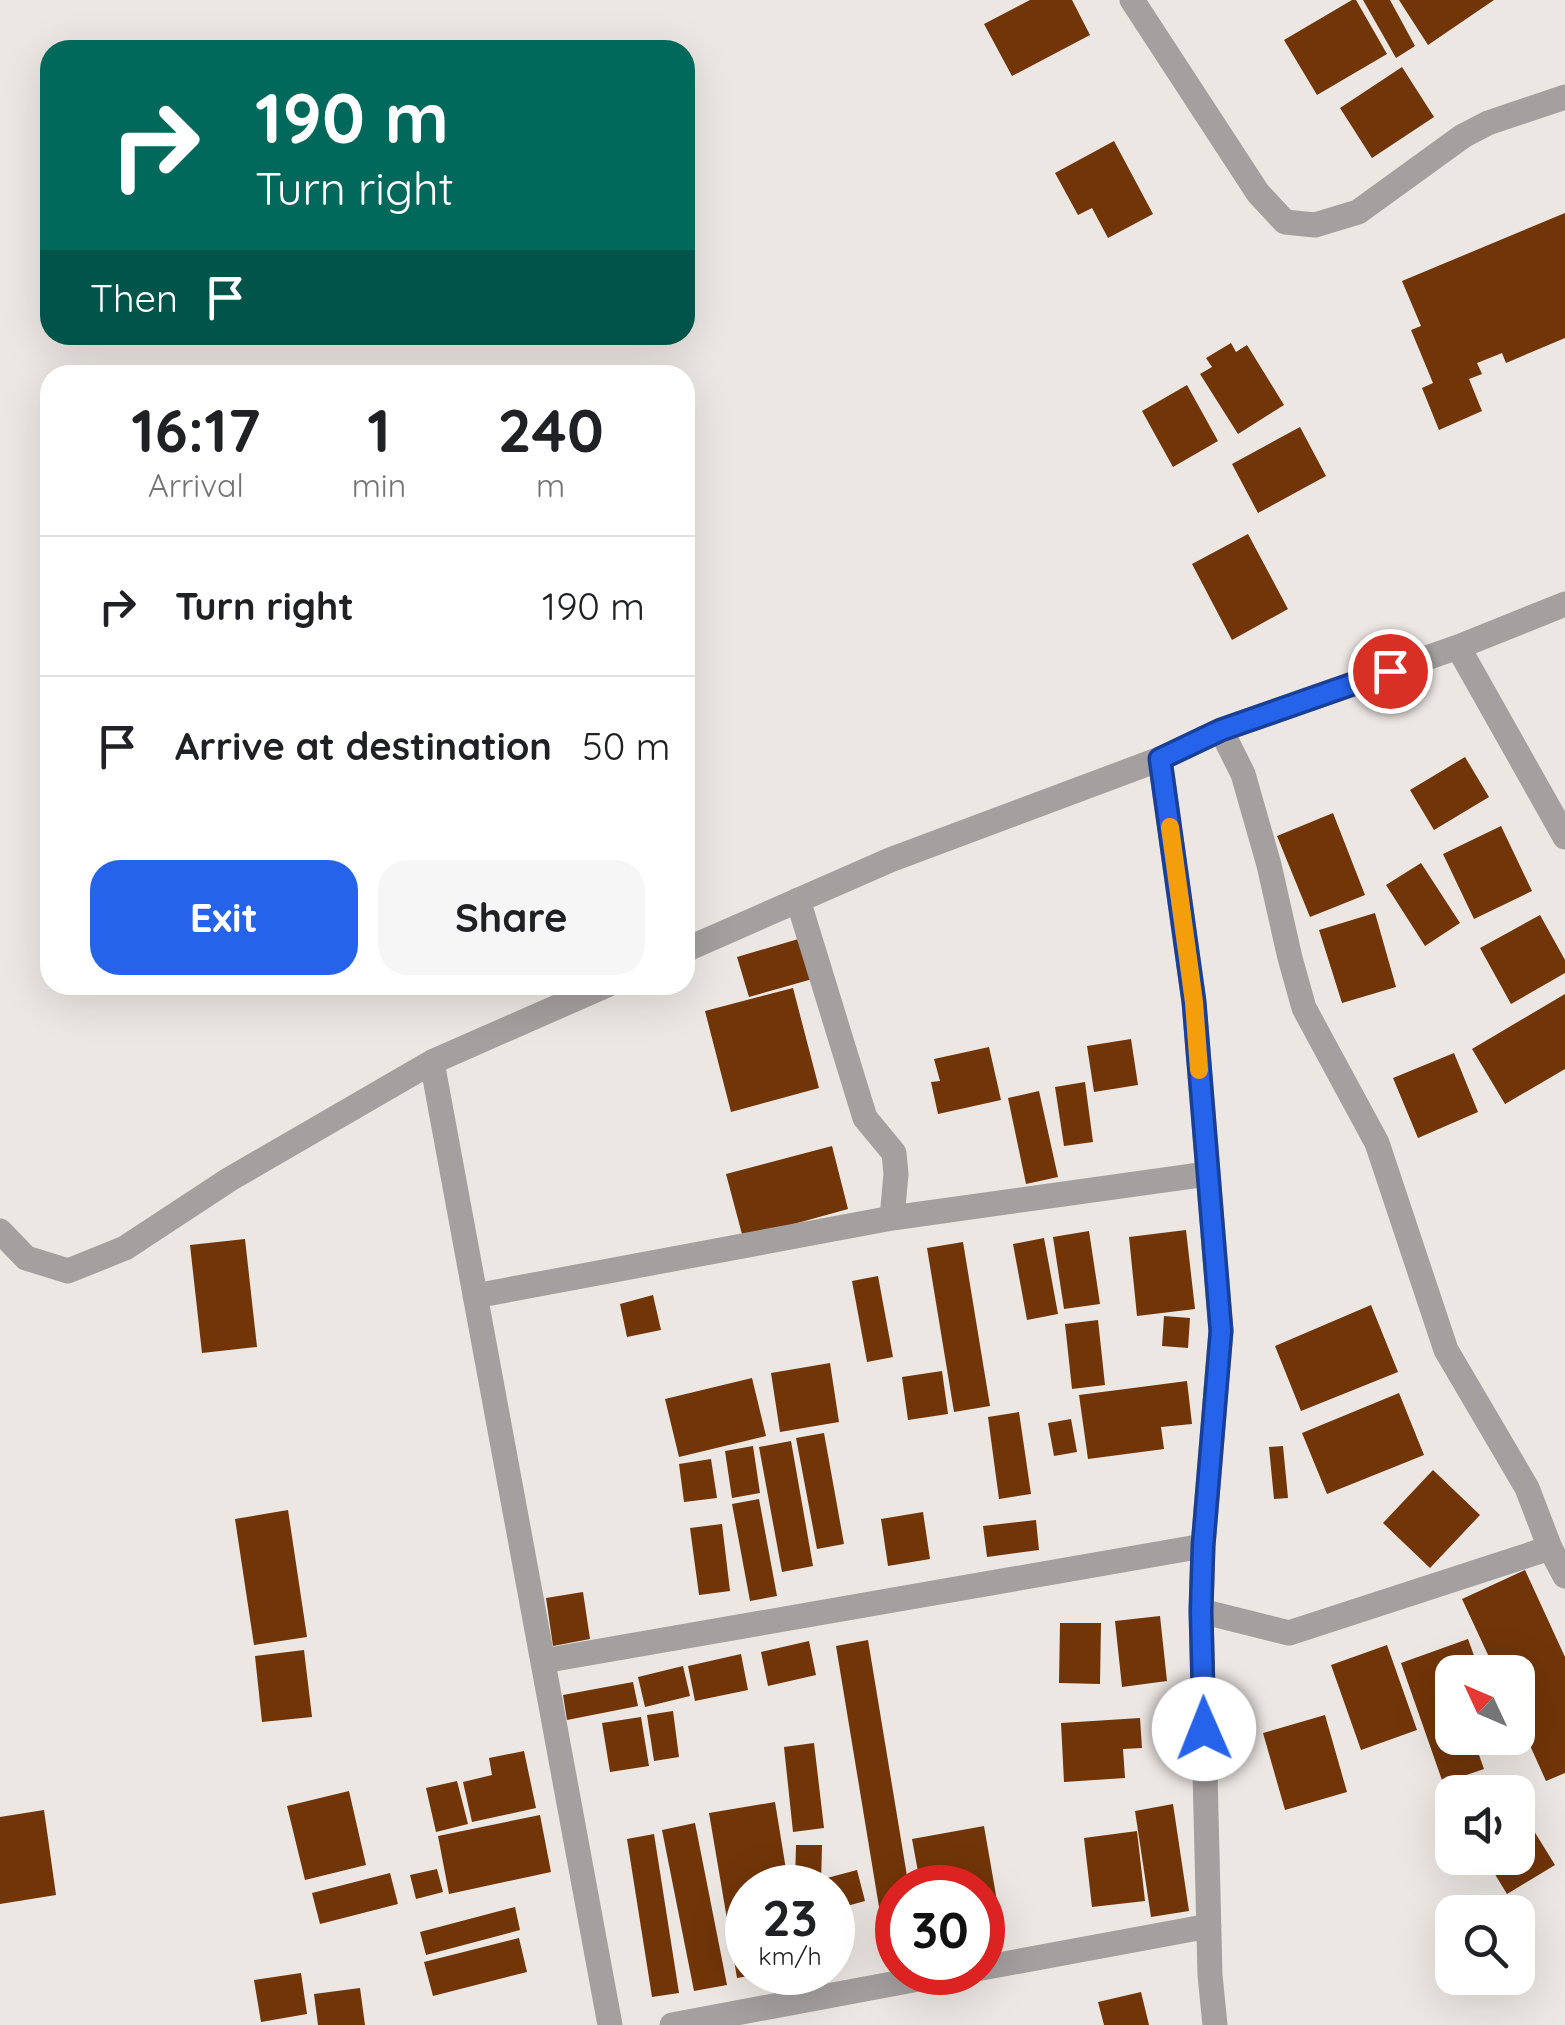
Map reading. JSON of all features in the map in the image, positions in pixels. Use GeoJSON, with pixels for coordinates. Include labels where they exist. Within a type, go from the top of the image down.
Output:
{"type":"FeatureCollection","features":[{"type":"Feature","properties":{"kind":"street"},"geometry":{"type":"LineString","coordinates":[[1132,0],[1258,193],[1285,222],[1315,225],[1358,212],[1463,136],[1488,123],[1565,97]]}},
{"type":"Feature","properties":{"kind":"street"},"geometry":{"type":"LineString","coordinates":[[695,946],[890,860],[1160,759],[1221,730],[1458,647],[1565,604]]}},
{"type":"Feature","properties":{"kind":"street"},"geometry":{"type":"LineString","coordinates":[[1458,647],[1565,837]]}},
{"type":"Feature","properties":{"kind":"street"},"geometry":{"type":"LineString","coordinates":[[1221,730],[1243,774],[1304,1008],[1378,1144],[1446,1350],[1527,1488],[1565,1576]]}},
{"type":"Feature","properties":{"kind":"street"},"geometry":{"type":"LineString","coordinates":[[1160,759],[1194,1002],[1221,1331],[1201,1611],[1210,1975],[1215,2025]]}},
{"type":"Feature","properties":{"kind":"street"},"geometry":{"type":"LineString","coordinates":[[798,900],[865,1118],[894,1154],[892,1218]]}},
{"type":"Feature","properties":{"kind":"street"},"geometry":{"type":"LineString","coordinates":[[0,1232],[26,1258],[68,1271],[125,1248],[230,1179],[432,1062],[584,995]]}},
{"type":"Feature","properties":{"kind":"street"},"geometry":{"type":"LineString","coordinates":[[432,1062],[610,2025]]}},
{"type":"Feature","properties":{"kind":"street"},"geometry":{"type":"LineString","coordinates":[[475,1296],[892,1218],[1207,1174]]}},
{"type":"Feature","properties":{"kind":"street"},"geometry":{"type":"LineString","coordinates":[[543,1661],[1203,1546]]}},
{"type":"Feature","properties":{"kind":"street"},"geometry":{"type":"LineString","coordinates":[[1201,1611],[1289,1633],[1550,1548]]}},
{"type":"Feature","properties":{"kind":"street"},"geometry":{"type":"LineString","coordinates":[[1005,1964],[1209,1926]]}},
{"type":"Feature","properties":{"kind":"street"},"geometry":{"type":"LineString","coordinates":[[672,2025],[875,1987]]}},
{"type":"Feature","properties":{"kind":"building"},"geometry":{"type":"Polygon","coordinates":[[[1030,0],[1072,0],[1090,35],[1012,76],[984,24],[1030,0]]]}},
{"type":"Feature","properties":{"kind":"building"},"geometry":{"type":"Polygon","coordinates":[[[1356,0],[1387,54],[1317,95],[1284,40],[1356,0]]]}},
{"type":"Feature","properties":{"kind":"building"},"geometry":{"type":"Polygon","coordinates":[[[1363,0],[1390,0],[1415,46],[1396,58],[1363,0]]]}},
{"type":"Feature","properties":{"kind":"building"},"geometry":{"type":"Polygon","coordinates":[[[1399,0],[1494,0],[1428,45],[1399,0]]]}},
{"type":"Feature","properties":{"kind":"building"},"geometry":{"type":"Polygon","coordinates":[[[1402,67],[1434,117],[1372,158],[1340,108],[1402,67]]]}},
{"type":"Feature","properties":{"kind":"building"},"geometry":{"type":"Polygon","coordinates":[[[1114,141],[1153,214],[1108,238],[1092,208],[1078,215],[1055,173],[1114,141]]]}},
{"type":"Feature","properties":{"kind":"building"},"geometry":{"type":"Polygon","coordinates":[[[1565,213],[1565,338],[1506,363],[1502,353],[1477,363],[1482,374],[1469,379],[1482,411],[1439,430],[1422,388],[1433,383],[1411,330],[1421,326],[1402,281],[1565,213]]]}},
{"type":"Feature","properties":{"kind":"building"},"geometry":{"type":"Polygon","coordinates":[[[1231,343],[1236,352],[1247,345],[1284,405],[1238,434],[1200,374],[1212,367],[1206,358],[1231,343]]]}},
{"type":"Feature","properties":{"kind":"building"},"geometry":{"type":"Polygon","coordinates":[[[1187,385],[1218,441],[1173,467],[1142,411],[1187,385]]]}},
{"type":"Feature","properties":{"kind":"building"},"geometry":{"type":"Polygon","coordinates":[[[1300,427],[1326,476],[1258,513],[1232,464],[1300,427]]]}},
{"type":"Feature","properties":{"kind":"building"},"geometry":{"type":"Polygon","coordinates":[[[1248,534],[1288,609],[1232,640],[1192,564],[1248,534]]]}},
{"type":"Feature","properties":{"kind":"building"},"geometry":{"type":"Polygon","coordinates":[[[1465,757],[1489,797],[1434,830],[1410,790],[1465,757]]]}},
{"type":"Feature","properties":{"kind":"building"},"geometry":{"type":"Polygon","coordinates":[[[1333,813],[1365,895],[1310,917],[1277,836],[1333,813]]]}},
{"type":"Feature","properties":{"kind":"building"},"geometry":{"type":"Polygon","coordinates":[[[1501,826],[1532,891],[1474,919],[1443,854],[1501,826]]]}},
{"type":"Feature","properties":{"kind":"building"},"geometry":{"type":"Polygon","coordinates":[[[1421,863],[1460,923],[1425,946],[1386,885],[1421,863]]]}},
{"type":"Feature","properties":{"kind":"building"},"geometry":{"type":"Polygon","coordinates":[[[1375,913],[1396,987],[1342,1003],[1319,930],[1375,913]]]}},
{"type":"Feature","properties":{"kind":"building"},"geometry":{"type":"Polygon","coordinates":[[[1540,915],[1565,960],[1565,973],[1511,1004],[1480,948],[1540,915]]]}},
{"type":"Feature","properties":{"kind":"building"},"geometry":{"type":"Polygon","coordinates":[[[805,937],[816,978],[749,997],[737,957],[805,937]]]}},
{"type":"Feature","properties":{"kind":"building"},"geometry":{"type":"Polygon","coordinates":[[[793,988],[819,1088],[731,1112],[705,1011],[793,988]]]}},
{"type":"Feature","properties":{"kind":"building"},"geometry":{"type":"Polygon","coordinates":[[[1565,994],[1565,1069],[1505,1104],[1472,1049],[1565,994]]]}},
{"type":"Feature","properties":{"kind":"building"},"geometry":{"type":"Polygon","coordinates":[[[1131,1039],[1138,1085],[1094,1092],[1087,1046],[1131,1039]]]}},
{"type":"Feature","properties":{"kind":"building"},"geometry":{"type":"Polygon","coordinates":[[[989,1047],[1001,1100],[938,1114],[931,1082],[940,1081],[934,1059],[989,1047]]]}},
{"type":"Feature","properties":{"kind":"building"},"geometry":{"type":"Polygon","coordinates":[[[1454,1053],[1478,1112],[1418,1138],[1393,1078],[1454,1053]]]}},
{"type":"Feature","properties":{"kind":"building"},"geometry":{"type":"Polygon","coordinates":[[[1085,1082],[1093,1142],[1064,1146],[1055,1087],[1085,1082]]]}},
{"type":"Feature","properties":{"kind":"building"},"geometry":{"type":"Polygon","coordinates":[[[1039,1091],[1058,1177],[1026,1184],[1008,1098],[1039,1091]]]}},
{"type":"Feature","properties":{"kind":"building"},"geometry":{"type":"Polygon","coordinates":[[[832,1146],[848,1209],[743,1238],[726,1174],[832,1146]]]}},
{"type":"Feature","properties":{"kind":"building"},"geometry":{"type":"Polygon","coordinates":[[[1186,1230],[1195,1309],[1137,1316],[1129,1237],[1186,1230]]]}},
{"type":"Feature","properties":{"kind":"building"},"geometry":{"type":"Polygon","coordinates":[[[1089,1231],[1100,1304],[1064,1309],[1053,1237],[1089,1231]]]}},
{"type":"Feature","properties":{"kind":"building"},"geometry":{"type":"Polygon","coordinates":[[[1044,1238],[1058,1314],[1027,1320],[1013,1244],[1044,1238]]]}},
{"type":"Feature","properties":{"kind":"building"},"geometry":{"type":"Polygon","coordinates":[[[245,1239],[257,1347],[202,1353],[190,1245],[245,1239]]]}},
{"type":"Feature","properties":{"kind":"building"},"geometry":{"type":"Polygon","coordinates":[[[963,1242],[990,1406],[954,1412],[927,1248],[963,1242]]]}},
{"type":"Feature","properties":{"kind":"building"},"geometry":{"type":"Polygon","coordinates":[[[878,1276],[893,1357],[867,1362],[852,1281],[878,1276]]]}},
{"type":"Feature","properties":{"kind":"building"},"geometry":{"type":"Polygon","coordinates":[[[653,1295],[661,1330],[627,1337],[620,1304],[653,1295]]]}},
{"type":"Feature","properties":{"kind":"building"},"geometry":{"type":"Polygon","coordinates":[[[1371,1305],[1398,1372],[1301,1411],[1275,1346],[1371,1305]]]}},
{"type":"Feature","properties":{"kind":"building"},"geometry":{"type":"Polygon","coordinates":[[[1164,1316],[1190,1318],[1188,1348],[1162,1346],[1164,1316]]]}},
{"type":"Feature","properties":{"kind":"building"},"geometry":{"type":"Polygon","coordinates":[[[1098,1320],[1105,1385],[1072,1389],[1065,1324],[1098,1320]]]}},
{"type":"Feature","properties":{"kind":"building"},"geometry":{"type":"Polygon","coordinates":[[[830,1363],[839,1422],[780,1432],[771,1373],[830,1363]]]}},
{"type":"Feature","properties":{"kind":"building"},"geometry":{"type":"Polygon","coordinates":[[[942,1371],[948,1414],[908,1420],[902,1377],[942,1371]]]}},
{"type":"Feature","properties":{"kind":"building"},"geometry":{"type":"Polygon","coordinates":[[[752,1378],[766,1436],[679,1457],[665,1399],[752,1378]]]}},
{"type":"Feature","properties":{"kind":"building"},"geometry":{"type":"Polygon","coordinates":[[[1187,1381],[1192,1424],[1161,1427],[1164,1449],[1088,1459],[1079,1395],[1187,1381]]]}},
{"type":"Feature","properties":{"kind":"building"},"geometry":{"type":"Polygon","coordinates":[[[1399,1393],[1424,1455],[1327,1494],[1302,1433],[1399,1393]]]}},
{"type":"Feature","properties":{"kind":"building"},"geometry":{"type":"Polygon","coordinates":[[[1019,1412],[1031,1494],[999,1499],[988,1417],[1019,1412]]]}},
{"type":"Feature","properties":{"kind":"building"},"geometry":{"type":"Polygon","coordinates":[[[1071,1419],[1077,1452],[1054,1456],[1048,1423],[1071,1419]]]}},
{"type":"Feature","properties":{"kind":"building"},"geometry":{"type":"Polygon","coordinates":[[[824,1433],[844,1544],[817,1549],[796,1438],[824,1433]]]}},
{"type":"Feature","properties":{"kind":"building"},"geometry":{"type":"Polygon","coordinates":[[[791,1441],[813,1566],[782,1572],[759,1447],[791,1441]]]}},
{"type":"Feature","properties":{"kind":"building"},"geometry":{"type":"Polygon","coordinates":[[[753,1446],[760,1493],[732,1498],[725,1451],[753,1446]]]}},
{"type":"Feature","properties":{"kind":"building"},"geometry":{"type":"Polygon","coordinates":[[[1283,1446],[1288,1498],[1274,1499],[1269,1447],[1283,1446]]]}},
{"type":"Feature","properties":{"kind":"building"},"geometry":{"type":"Polygon","coordinates":[[[711,1459],[717,1498],[684,1502],[679,1464],[711,1459]]]}},
{"type":"Feature","properties":{"kind":"building"},"geometry":{"type":"Polygon","coordinates":[[[1433,1470],[1480,1515],[1430,1568],[1383,1523],[1433,1470]]]}},
{"type":"Feature","properties":{"kind":"building"},"geometry":{"type":"Polygon","coordinates":[[[759,1499],[777,1596],[750,1601],[732,1504],[759,1499]]]}},
{"type":"Feature","properties":{"kind":"building"},"geometry":{"type":"Polygon","coordinates":[[[288,1510],[307,1637],[254,1645],[235,1519],[288,1510]]]}},
{"type":"Feature","properties":{"kind":"building"},"geometry":{"type":"Polygon","coordinates":[[[923,1512],[930,1559],[888,1566],[881,1519],[923,1512]]]}},
{"type":"Feature","properties":{"kind":"building"},"geometry":{"type":"Polygon","coordinates":[[[1036,1520],[1039,1550],[987,1557],[983,1526],[1036,1520]]]}},
{"type":"Feature","properties":{"kind":"building"},"geometry":{"type":"Polygon","coordinates":[[[722,1524],[730,1591],[699,1595],[690,1528],[722,1524]]]}},
{"type":"Feature","properties":{"kind":"building"},"geometry":{"type":"Polygon","coordinates":[[[1525,1570],[1565,1657],[1565,1773],[1546,1781],[1534,1755],[1535,1655],[1488,1655],[1462,1599],[1525,1570]]]}},
{"type":"Feature","properties":{"kind":"building"},"geometry":{"type":"Polygon","coordinates":[[[583,1592],[590,1639],[553,1646],[546,1598],[583,1592]]]}},
{"type":"Feature","properties":{"kind":"building"},"geometry":{"type":"Polygon","coordinates":[[[1160,1616],[1167,1681],[1122,1687],[1115,1621],[1160,1616]]]}},
{"type":"Feature","properties":{"kind":"building"},"geometry":{"type":"Polygon","coordinates":[[[1060,1623],[1101,1623],[1100,1684],[1059,1683],[1060,1623]]]}},
{"type":"Feature","properties":{"kind":"building"},"geometry":{"type":"Polygon","coordinates":[[[1468,1639],[1474,1655],[1435,1655],[1435,1755],[1479,1755],[1484,1769],[1466,1775],[1440,1775],[1401,1663],[1468,1639]]]}},
{"type":"Feature","properties":{"kind":"building"},"geometry":{"type":"Polygon","coordinates":[[[868,1640],[905,1865],[875,1865],[875,1883],[836,1646],[868,1640]]]}},
{"type":"Feature","properties":{"kind":"building"},"geometry":{"type":"Polygon","coordinates":[[[809,1641],[816,1675],[768,1686],[761,1652],[809,1641]]]}},
{"type":"Feature","properties":{"kind":"building"},"geometry":{"type":"Polygon","coordinates":[[[1387,1645],[1417,1730],[1361,1750],[1331,1665],[1387,1645]]]}},
{"type":"Feature","properties":{"kind":"building"},"geometry":{"type":"Polygon","coordinates":[[[304,1650],[312,1717],[262,1722],[255,1656],[304,1650]]]}},
{"type":"Feature","properties":{"kind":"building"},"geometry":{"type":"Polygon","coordinates":[[[741,1654],[748,1690],[695,1701],[688,1666],[741,1654]]]}},
{"type":"Feature","properties":{"kind":"building"},"geometry":{"type":"Polygon","coordinates":[[[683,1666],[690,1696],[645,1707],[638,1677],[683,1666]]]}},
{"type":"Feature","properties":{"kind":"building"},"geometry":{"type":"Polygon","coordinates":[[[633,1682],[638,1706],[567,1720],[563,1695],[633,1682]]]}},
{"type":"Feature","properties":{"kind":"building"},"geometry":{"type":"Polygon","coordinates":[[[673,1711],[679,1757],[654,1761],[647,1715],[673,1711]]]}},
{"type":"Feature","properties":{"kind":"building"},"geometry":{"type":"Polygon","coordinates":[[[1325,1715],[1347,1792],[1285,1810],[1263,1733],[1325,1715]]]}},
{"type":"Feature","properties":{"kind":"building"},"geometry":{"type":"Polygon","coordinates":[[[641,1717],[649,1766],[610,1772],[602,1723],[641,1717]]]}},
{"type":"Feature","properties":{"kind":"building"},"geometry":{"type":"Polygon","coordinates":[[[1140,1718],[1142,1748],[1123,1749],[1125,1778],[1064,1782],[1061,1723],[1140,1718]]]}},
{"type":"Feature","properties":{"kind":"building"},"geometry":{"type":"Polygon","coordinates":[[[814,1743],[824,1828],[793,1832],[784,1747],[814,1743]]]}},
{"type":"Feature","properties":{"kind":"building"},"geometry":{"type":"Polygon","coordinates":[[[524,1751],[536,1808],[472,1822],[463,1782],[492,1775],[489,1758],[524,1751]]]}},
{"type":"Feature","properties":{"kind":"building"},"geometry":{"type":"Polygon","coordinates":[[[457,1781],[468,1824],[436,1832],[426,1788],[457,1781]]]}},
{"type":"Feature","properties":{"kind":"building"},"geometry":{"type":"Polygon","coordinates":[[[349,1791],[366,1865],[305,1880],[287,1806],[349,1791]]]}},
{"type":"Feature","properties":{"kind":"building"},"geometry":{"type":"Polygon","coordinates":[[[775,1802],[785,1865],[725,1865],[725,1907],[709,1813],[775,1802]]]}},
{"type":"Feature","properties":{"kind":"building"},"geometry":{"type":"Polygon","coordinates":[[[1173,1804],[1189,1911],[1151,1917],[1135,1811],[1173,1804]]]}},
{"type":"Feature","properties":{"kind":"building"},"geometry":{"type":"Polygon","coordinates":[[[44,1810],[56,1895],[0,1904],[0,1817],[44,1810]]]}},
{"type":"Feature","properties":{"kind":"building"},"geometry":{"type":"Polygon","coordinates":[[[540,1815],[551,1872],[449,1894],[438,1836],[540,1815]]]}},
{"type":"Feature","properties":{"kind":"building"},"geometry":{"type":"Polygon","coordinates":[[[695,1823],[725,1985],[694,1991],[662,1830],[695,1823]]]}},
{"type":"Feature","properties":{"kind":"building"},"geometry":{"type":"Polygon","coordinates":[[[984,1826],[991,1865],[917,1865],[912,1839],[984,1826]]]}},
{"type":"Feature","properties":{"kind":"building"},"geometry":{"type":"Polygon","coordinates":[[[1137,1831],[1145,1901],[1092,1907],[1084,1838],[1137,1831]]]}},
{"type":"Feature","properties":{"kind":"building"},"geometry":{"type":"Polygon","coordinates":[[[1535,1833],[1555,1865],[1507,1894],[1495,1875],[1535,1875],[1535,1833]]]}},
{"type":"Feature","properties":{"kind":"building"},"geometry":{"type":"Polygon","coordinates":[[[654,1834],[679,1993],[652,1997],[627,1839],[654,1834]]]}},
{"type":"Feature","properties":{"kind":"building"},"geometry":{"type":"Polygon","coordinates":[[[796,1845],[822,1845],[821,1865],[795,1865],[796,1845]]]}},
{"type":"Feature","properties":{"kind":"building"},"geometry":{"type":"Polygon","coordinates":[[[437,1869],[443,1892],[416,1899],[410,1875],[437,1869]]]}},
{"type":"Feature","properties":{"kind":"building"},"geometry":{"type":"Polygon","coordinates":[[[855,1871],[865,1901],[855,1904],[855,1871]]]}},
{"type":"Feature","properties":{"kind":"building"},"geometry":{"type":"Polygon","coordinates":[[[390,1873],[398,1904],[320,1924],[312,1893],[390,1873]]]}},
{"type":"Feature","properties":{"kind":"building"},"geometry":{"type":"Polygon","coordinates":[[[515,1907],[520,1930],[426,1955],[420,1932],[515,1907]]]}},
{"type":"Feature","properties":{"kind":"building"},"geometry":{"type":"Polygon","coordinates":[[[519,1938],[527,1972],[433,1996],[424,1962],[519,1938]]]}},
{"type":"Feature","properties":{"kind":"building"},"geometry":{"type":"Polygon","coordinates":[[[301,1973],[307,2014],[261,2022],[254,1980],[301,1973]]]}},
{"type":"Feature","properties":{"kind":"building"},"geometry":{"type":"Polygon","coordinates":[[[360,1988],[365,2025],[318,2025],[314,1994],[360,1988]]]}},
{"type":"Feature","properties":{"kind":"building"},"geometry":{"type":"Polygon","coordinates":[[[1141,1992],[1149,2025],[1104,2025],[1098,2002],[1141,1992]]]}},
{"type":"Feature","properties":{"kind":"slow traffic"},"geometry":{"type":"LineString","coordinates":[[1170,827],[1194,1002],[1199,1070]]}},
{"type":"Feature","properties":{"kind":"route"},"geometry":{"type":"LineString","coordinates":[[1204,1729],[1203,1546],[1221,1331],[1194,1002],[1160,759],[1221,730],[1390,671]]}}]}
